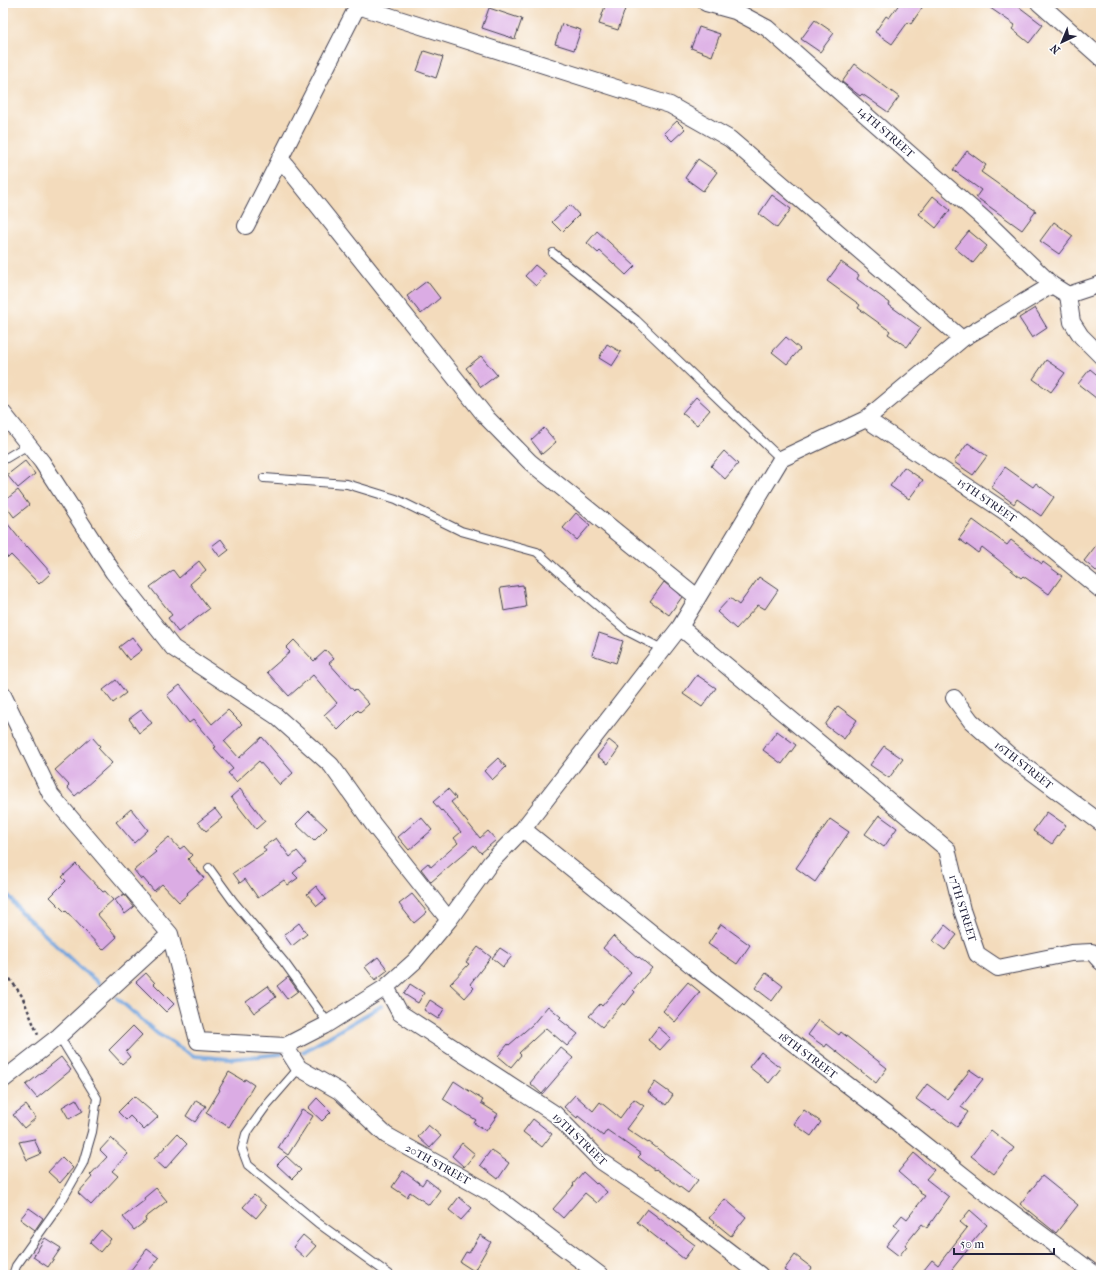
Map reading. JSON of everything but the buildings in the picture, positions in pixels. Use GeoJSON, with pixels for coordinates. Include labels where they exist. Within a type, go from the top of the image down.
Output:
{"type":"FeatureCollection","features":[{"type":"Feature","properties":{"kind":"street","name":"14TH STREET"},"geometry":{"type":"LineString","coordinates":[[706,3],[735,11],[767,28],[985,220],[1052,285],[1068,295]]}},
{"type":"Feature","properties":{"kind":"street"},"geometry":{"type":"LineString","coordinates":[[1039,3],[1101,58]]}},
{"type":"Feature","properties":{"kind":"street"},"geometry":{"type":"LineString","coordinates":[[246,226],[359,4],[670,105],[730,139],[962,339]]}},
{"type":"Feature","properties":{"kind":"street"},"geometry":{"type":"LineString","coordinates":[[280,158],[487,418],[530,462],[697,597]]}},
{"type":"Feature","properties":{"kind":"street"},"geometry":{"type":"LineString","coordinates":[[1101,284],[1068,295],[1072,322],[1081,336],[1101,356]]}},
{"type":"Feature","properties":{"kind":"street"},"geometry":{"type":"LineString","coordinates":[[3,694],[51,795],[170,934],[198,1041],[285,1046],[328,1023],[386,987],[415,961],[449,920],[491,862],[523,829],[680,627],[781,459],[866,419],[962,339],[1052,285]]}},
{"type":"Feature","properties":{"kind":"street"},"geometry":{"type":"LineString","coordinates":[[3,413],[42,462],[113,572],[173,648],[276,716],[331,765],[373,824],[449,920]]}},
{"type":"Feature","properties":{"kind":"street","name":"15TH STREET"},"geometry":{"type":"LineString","coordinates":[[866,419],[1010,515],[1101,590]]}},
{"type":"Feature","properties":{"kind":"street","name":"17TH STREET"},"geometry":{"type":"LineString","coordinates":[[680,627],[947,849],[962,910],[978,954],[998,968],[1071,953],[1092,952],[1101,962]]}},
{"type":"Feature","properties":{"kind":"street","name":"16TH STREET"},"geometry":{"type":"LineString","coordinates":[[954,698],[971,721],[1008,754],[1101,822]]}},
{"type":"Feature","properties":{"kind":"street","name":"18TH STREET"},"geometry":{"type":"LineString","coordinates":[[523,829],[695,968],[978,1187],[1096,1275]]}},
{"type":"Feature","properties":{"kind":"street"},"geometry":{"type":"LineString","coordinates":[[3,1080],[59,1036],[170,934]]}},
{"type":"Feature","properties":{"kind":"street","name":"19TH STREET"},"geometry":{"type":"LineString","coordinates":[[386,987],[400,1013],[555,1114],[601,1161],[676,1211],[760,1275]]}},
{"type":"Feature","properties":{"kind":"street","name":"20TH STREET"},"geometry":{"type":"LineString","coordinates":[[285,1046],[299,1068],[339,1091],[386,1135],[492,1194],[600,1275]]}},
{"type":"Feature","properties":{"kind":"lane"},"geometry":{"type":"LineString","coordinates":[[553,254],[636,320],[781,459]]}},
{"type":"Feature","properties":{"kind":"lane"},"geometry":{"type":"LineString","coordinates":[[3,460],[28,444]]}},
{"type":"Feature","properties":{"kind":"lane"},"geometry":{"type":"LineString","coordinates":[[264,478],[347,484],[396,499],[461,531],[537,552],[576,588],[627,631],[662,649]]}},
{"type":"Feature","properties":{"kind":"lane"},"geometry":{"type":"LineString","coordinates":[[209,868],[232,901],[284,962],[328,1023]]}},
{"type":"Feature","properties":{"kind":"lane"},"geometry":{"type":"LineString","coordinates":[[13,1275],[16,1266],[58,1207],[83,1163],[92,1132],[97,1098],[59,1036]]}},
{"type":"Feature","properties":{"kind":"lane"},"geometry":{"type":"LineString","coordinates":[[299,1068],[266,1106],[246,1134],[242,1148],[248,1165],[318,1223],[390,1275]]}},
{"type":"Feature","properties":{"kind":"path"},"geometry":{"type":"LineString","coordinates":[[3,969],[22,996],[44,1048]]}},
{"type":"Feature","properties":{"kind":"waterway"},"geometry":{"type":"LineString","coordinates":[[3,888],[20,911],[80,968],[99,983]]}},
{"type":"Feature","properties":{"kind":"waterway"},"geometry":{"type":"LineString","coordinates":[[117,998],[158,1034],[194,1056],[229,1059],[281,1054]]}},
{"type":"Feature","properties":{"kind":"waterway"},"geometry":{"type":"LineString","coordinates":[[303,1052],[381,1006]]}}]}
